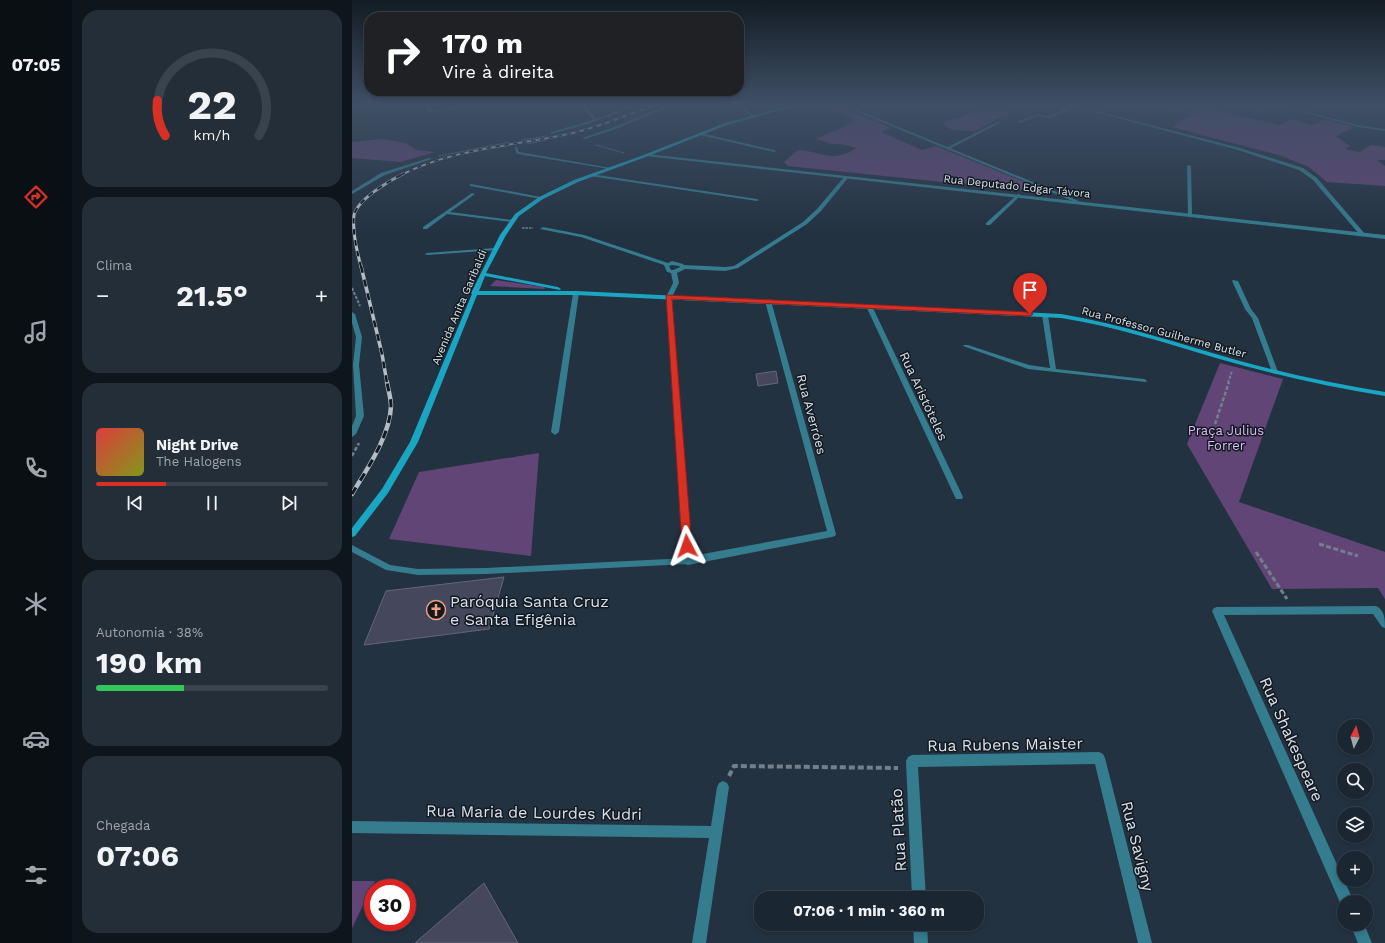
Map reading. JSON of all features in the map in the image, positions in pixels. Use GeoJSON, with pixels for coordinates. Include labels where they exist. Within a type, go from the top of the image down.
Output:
{"type":"FeatureCollection","features":[{"type":"Feature","properties":{"kind":"main road","name":"Avenida Anita Garibaldi"},"geometry":{"type":"LineString","coordinates":[[352,534],[385,491],[414,442],[482,274],[512,221],[523,210],[563,186],[671,146]]}},
{"type":"Feature","properties":{"kind":"main road","name":"Rua Professor Guilherme Butler"},"geometry":{"type":"LineString","coordinates":[[482,274],[576,293]]}},
{"type":"Feature","properties":{"kind":"main road","name":"Rua Professor Guilherme Butler"},"geometry":{"type":"LineString","coordinates":[[474,293],[576,293],[869,306],[1077,318],[1110,325],[1234,362],[1329,384],[1385,394]]}},
{"type":"Feature","properties":{"kind":"street"},"geometry":{"type":"LineString","coordinates":[[943,146],[1077,201]]}},
{"type":"Feature","properties":{"kind":"street"},"geometry":{"type":"LineString","coordinates":[[1230,146],[1291,164],[1309,174],[1362,234]]}},
{"type":"Feature","properties":{"kind":"street","name":"Rua Deputado Edgar Távora"},"geometry":{"type":"LineString","coordinates":[[648,155],[846,178],[1077,201],[1385,236]]}},
{"type":"Feature","properties":{"kind":"street"},"geometry":{"type":"LineString","coordinates":[[352,193],[383,174],[430,159]]}},
{"type":"Feature","properties":{"kind":"street"},"geometry":{"type":"LineString","coordinates":[[543,229],[582,236],[667,264],[672,263],[683,267],[725,269],[736,267],[806,223],[846,178]]}},
{"type":"Feature","properties":{"kind":"street"},"geometry":{"type":"LineString","coordinates":[[667,264],[665,266],[667,270],[674,272],[681,270],[683,267]]}},
{"type":"Feature","properties":{"kind":"street"},"geometry":{"type":"LineString","coordinates":[[674,272],[676,283],[669,297],[688,561]]}},
{"type":"Feature","properties":{"kind":"street"},"geometry":{"type":"LineString","coordinates":[[1235,281],[1248,309],[1255,318],[1275,372]]}},
{"type":"Feature","properties":{"kind":"street"},"geometry":{"type":"LineString","coordinates":[[555,432],[576,293]]}},
{"type":"Feature","properties":{"kind":"street","name":"Rua Averróes"},"geometry":{"type":"LineString","coordinates":[[688,561],[832,534],[768,301]]}},
{"type":"Feature","properties":{"kind":"street","name":"Rua Aristóteles"},"geometry":{"type":"LineString","coordinates":[[869,306],[959,497]]}},
{"type":"Feature","properties":{"kind":"street"},"geometry":{"type":"LineString","coordinates":[[352,314],[358,328],[359,337],[356,365],[360,416],[352,434]]}},
{"type":"Feature","properties":{"kind":"street"},"geometry":{"type":"LineString","coordinates":[[1295,611],[1376,610],[1385,624]]}},
{"type":"Feature","properties":{"kind":"street","name":"Rua Shakespeare"},"geometry":{"type":"LineString","coordinates":[[1295,611],[1217,611],[1344,895]]}},
{"type":"Feature","properties":{"kind":"street","name":"Rua Rubens Maister"},"geometry":{"type":"LineString","coordinates":[[912,761],[1099,758]]}},
{"type":"Feature","properties":{"kind":"street","name":"Rua Savigny"},"geometry":{"type":"LineString","coordinates":[[1099,758],[1145,943]]}},
{"type":"Feature","properties":{"kind":"street","name":"Rua Platão"},"geometry":{"type":"LineString","coordinates":[[912,761],[919,891]]}},
{"type":"Feature","properties":{"kind":"street"},"geometry":{"type":"LineString","coordinates":[[699,943],[723,787]]}},
{"type":"Feature","properties":{"kind":"street","name":"Rua Maria de Lourdes Kudri"},"geometry":{"type":"LineString","coordinates":[[352,827],[716,832]]}},
{"type":"Feature","properties":{"kind":"street"},"geometry":{"type":"LineString","coordinates":[[920,931],[921,943]]}},
{"type":"Feature","properties":{"kind":"street"},"geometry":{"type":"LineString","coordinates":[[1360,931],[1365,943]]}},
{"type":"Feature","properties":{"kind":"lane"},"geometry":{"type":"LineString","coordinates":[[753,146],[774,151]]}},
{"type":"Feature","properties":{"kind":"lane"},"geometry":{"type":"LineString","coordinates":[[948,148],[952,146]]}},
{"type":"Feature","properties":{"kind":"lane"},"geometry":{"type":"LineString","coordinates":[[516,148],[518,153],[609,168]]}},
{"type":"Feature","properties":{"kind":"lane"},"geometry":{"type":"LineString","coordinates":[[1189,166],[1190,214]]}},
{"type":"Feature","properties":{"kind":"lane"},"geometry":{"type":"LineString","coordinates":[[592,175],[757,200]]}},
{"type":"Feature","properties":{"kind":"lane"},"geometry":{"type":"LineString","coordinates":[[471,184],[541,198]]}},
{"type":"Feature","properties":{"kind":"lane"},"geometry":{"type":"LineString","coordinates":[[425,228],[473,194]]}},
{"type":"Feature","properties":{"kind":"lane"},"geometry":{"type":"LineString","coordinates":[[988,224],[1020,195]]}},
{"type":"Feature","properties":{"kind":"lane"},"geometry":{"type":"LineString","coordinates":[[446,213],[512,221]]}},
{"type":"Feature","properties":{"kind":"lane"},"geometry":{"type":"LineString","coordinates":[[427,254],[495,249]]}},
{"type":"Feature","properties":{"kind":"lane"},"geometry":{"type":"LineString","coordinates":[[1045,315],[1053,370]]}},
{"type":"Feature","properties":{"kind":"lane"},"geometry":{"type":"LineString","coordinates":[[966,346],[1015,364],[1144,381]]}},
{"type":"Feature","properties":{"kind":"lane"},"geometry":{"type":"LineString","coordinates":[[352,548],[389,568],[418,572],[494,571],[688,561]]}},
{"type":"Feature","properties":{"kind":"path"},"geometry":{"type":"LineString","coordinates":[[599,146],[642,157]]}},
{"type":"Feature","properties":{"kind":"path"},"geometry":{"type":"LineString","coordinates":[[508,227],[543,229]]}},
{"type":"Feature","properties":{"kind":"path"},"geometry":{"type":"LineString","coordinates":[[1215,424],[1234,362]]}},
{"type":"Feature","properties":{"kind":"path"},"geometry":{"type":"LineString","coordinates":[[1319,544],[1358,556]]}},
{"type":"Feature","properties":{"kind":"path"},"geometry":{"type":"LineString","coordinates":[[1256,552],[1295,611]]}},
{"type":"Feature","properties":{"kind":"path"},"geometry":{"type":"LineString","coordinates":[[723,787],[734,766],[899,768],[912,761]]}},
{"type":"Feature","properties":{"kind":"green space"},"geometry":{"type":"Polygon","coordinates":[[[352,146],[410,146],[417,150],[435,152],[400,162],[352,158],[352,146]]]}},
{"type":"Feature","properties":{"kind":"green space"},"geometry":{"type":"Polygon","coordinates":[[[849,146],[913,146],[922,150],[936,146],[1032,185],[1021,190],[788,166],[784,162],[798,150],[834,156],[848,153],[856,148],[849,146]]]}},
{"type":"Feature","properties":{"kind":"green space"},"geometry":{"type":"Polygon","coordinates":[[[1245,146],[1350,146],[1345,149],[1360,152],[1369,146],[1385,147],[1385,160],[1377,160],[1385,166],[1385,186],[1327,182],[1309,167],[1279,155],[1245,146]]]}},
{"type":"Feature","properties":{"kind":"green space"},"geometry":{"type":"Polygon","coordinates":[[[496,280],[544,287],[545,289],[490,286],[496,280]]]}},
{"type":"Feature","properties":{"kind":"green space","name":"Praça Julius Forrer"},"geometry":{"type":"Polygon","coordinates":[[[1220,363],[1283,379],[1239,502],[1385,552],[1385,599],[1378,588],[1272,589],[1187,444],[1220,363]]]}},
{"type":"Feature","properties":{"kind":"green space"},"geometry":{"type":"Polygon","coordinates":[[[539,453],[531,556],[389,539],[419,472],[539,453]]]}},
{"type":"Feature","properties":{"kind":"green space"},"geometry":{"type":"Polygon","coordinates":[[[352,881],[364,881],[364,903],[352,928],[352,881]]]}},
{"type":"Feature","properties":{"kind":"building"},"geometry":{"type":"Polygon","coordinates":[[[776,371],[778,383],[758,386],[756,374],[776,371]]]}},
{"type":"Feature","properties":{"kind":"building","name":"Paróquia Santa Cruz e Santa Efigênia"},"geometry":{"type":"Polygon","coordinates":[[[504,577],[489,629],[364,645],[386,591],[504,577]]]}},
{"type":"Feature","properties":{"kind":"building"},"geometry":{"type":"Polygon","coordinates":[[[484,883],[518,943],[415,943],[484,883]]]}},
{"type":"Feature","properties":{"kind":"railway"},"geometry":{"type":"LineString","coordinates":[[402,175],[442,159],[463,153],[501,146]]}},
{"type":"Feature","properties":{"kind":"railway"},"geometry":{"type":"LineString","coordinates":[[361,267],[354,234],[354,215],[361,203],[375,191],[402,175]]}},
{"type":"Feature","properties":{"kind":"railway"},"geometry":{"type":"LineString","coordinates":[[361,266],[382,354],[387,383]]}},
{"type":"Feature","properties":{"kind":"railway"},"geometry":{"type":"LineString","coordinates":[[352,494],[377,452],[387,429],[391,406],[387,382]]}},
{"type":"Feature","properties":{"kind":"place","name":"Paróquia Santa Cruz e Santa Efigênia"},"geometry":{"type":"Point","coordinates":[436,610]}},
{"type":"Feature","properties":{"kind":"route"},"geometry":{"type":"LineString","coordinates":[[687,546],[669,297],[1030,314]]}}]}
